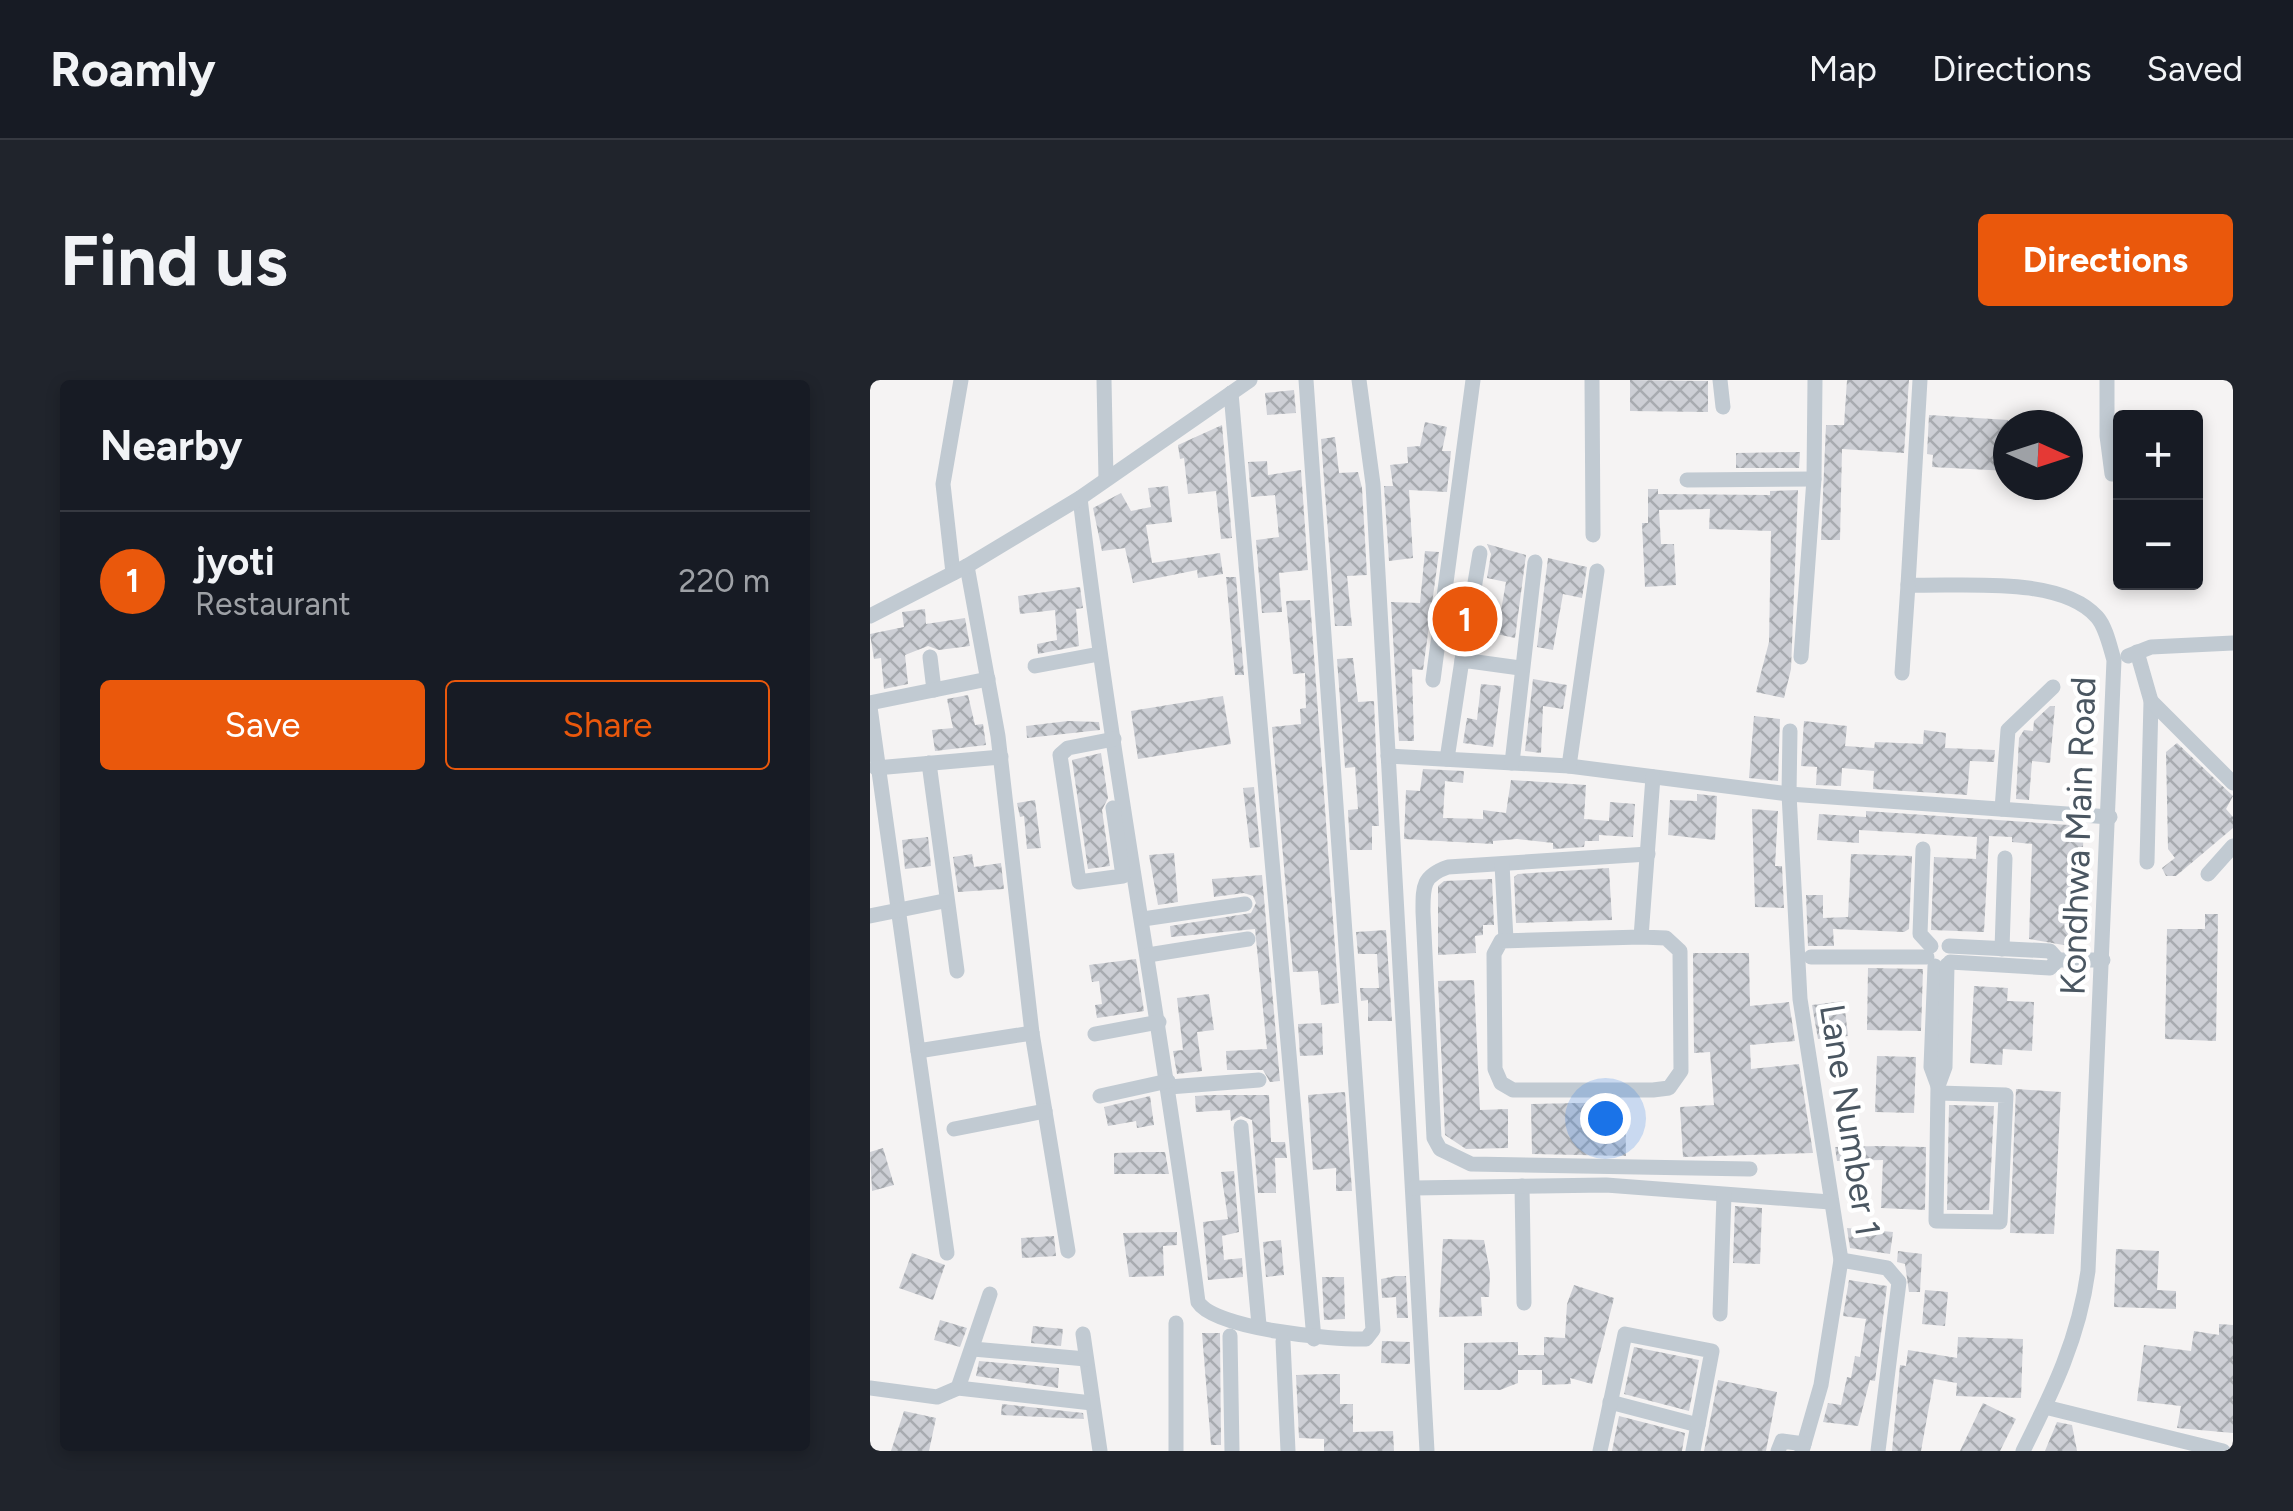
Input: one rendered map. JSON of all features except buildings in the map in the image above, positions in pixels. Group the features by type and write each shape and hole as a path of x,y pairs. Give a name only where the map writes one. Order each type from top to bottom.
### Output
{"street":[{"path":"961,380 943,484 988,678 1001,757 1032,1033 1068,1251"},
{"path":"1104,380 1106,480"},
{"path":"870,616 960,569 1080,498 1250,380"},
{"path":"1080,498 1099,654 1169,1084 1198,1302 1213,1318 1314,1339 1366,1339 1373,1330 1306,380"},
{"path":"1359,380 1372,484 1427,1451"},
{"path":"1433,680 1472,380"},
{"path":"1592,380 1593,535"},
{"path":"1720,380 1723,407"},
{"path":"1801,657 1814,479 1814,380"},
{"path":"1902,673 1920,380"},
{"path":"2108,380 2107,436 2112,474"},
{"path":"1230,393 1314,1339"},
{"path":"1687,480 1814,479"},
{"path":"1447,760 1480,553"},
{"path":"1512,763 1535,562"},
{"path":"1569,766 1597,571"},
{"name":"Kondhwa Main Road","path":"1908,585 2047,590 2074,597 2100,620 2114,660 2088,1272 2077,1332 2023,1451"},
{"path":"2114,660 2151,646 2233,644"},
{"path":"2136,652 2151,701 2147,862"},
{"path":"1034,666 1099,654"},
{"path":"930,657 934,690"},
{"path":"1462,660 1520,668"},
{"path":"948,1253 870,705 988,678"},
{"path":"2002,809 2008,730 2053,687"},
{"path":"2151,701 2233,783"},
{"name":"Lane Number 1","path":"1790,731 1789,794 1800,999 1840,1260 1821,1385 1803,1448"},
{"path":"1113,808 1122,876 1079,882 1060,755 1068,748 1114,739"},
{"path":"1388,756 1569,766 1789,794 2110,816"},
{"path":"876,768 1001,757"},
{"path":"929,763 956,971"},
{"path":"1642,937 1654,777"},
{"path":"2208,874 2233,846"},
{"path":"1923,849 1920,934 1940,957 1938,1067 1936,1221 2000,1222 2006,1095 1938,1089"},
{"path":"1648,854 1448,868 1430,873 1423,883 1434,1138 1440,1149 1471,1164 1750,1169"},
{"path":"2002,948 2005,858"},
{"path":"1502,864 1506,940 1494,954 1496,1069 1501,1083 1513,1090 1670,1088 1681,1071 1680,952 1666,938 1506,940"},
{"path":"870,916 944,901"},
{"path":"1142,918 1245,904"},
{"path":"1148,955 1248,938"},
{"path":"1940,957 2002,948 2050,951 2058,960"},
{"path":"1811,957 1940,957 2050,968 2058,960 2103,960"},
{"path":"1095,1034 1159,1022"},
{"path":"918,1051 1032,1033"},
{"path":"1100,1096 1169,1084 1259,1080"},
{"path":"954,1129 1045,1111"},
{"path":"1241,1128 1259,1325"},
{"path":"1414,1188 1606,1184 1830,1202"},
{"path":"1522,1186 1524,1303"},
{"path":"1720,1314 1724,1195"},
{"path":"1840,1260 1887,1268 1899,1282 1878,1451"},
{"path":"958,1388 990,1294"},
{"path":"1176,1323 1176,1451"},
{"path":"1083,1334 1100,1451"},
{"path":"1600,1451 1625,1334 1712,1351 1692,1451"},
{"path":"1230,1336 1232,1451"},
{"path":"1283,1341 1288,1451"},
{"path":"974,1349 1086,1359"},
{"path":"870,1388 937,1397 958,1388 1092,1403"},
{"path":"1610,1402 1698,1425"},
{"path":"2045,1407 2223,1451"},
{"path":"1778,1451 1782,1441 1803,1448"}],"place":[{"name":"jyoti","path":"1465,619"}]}
